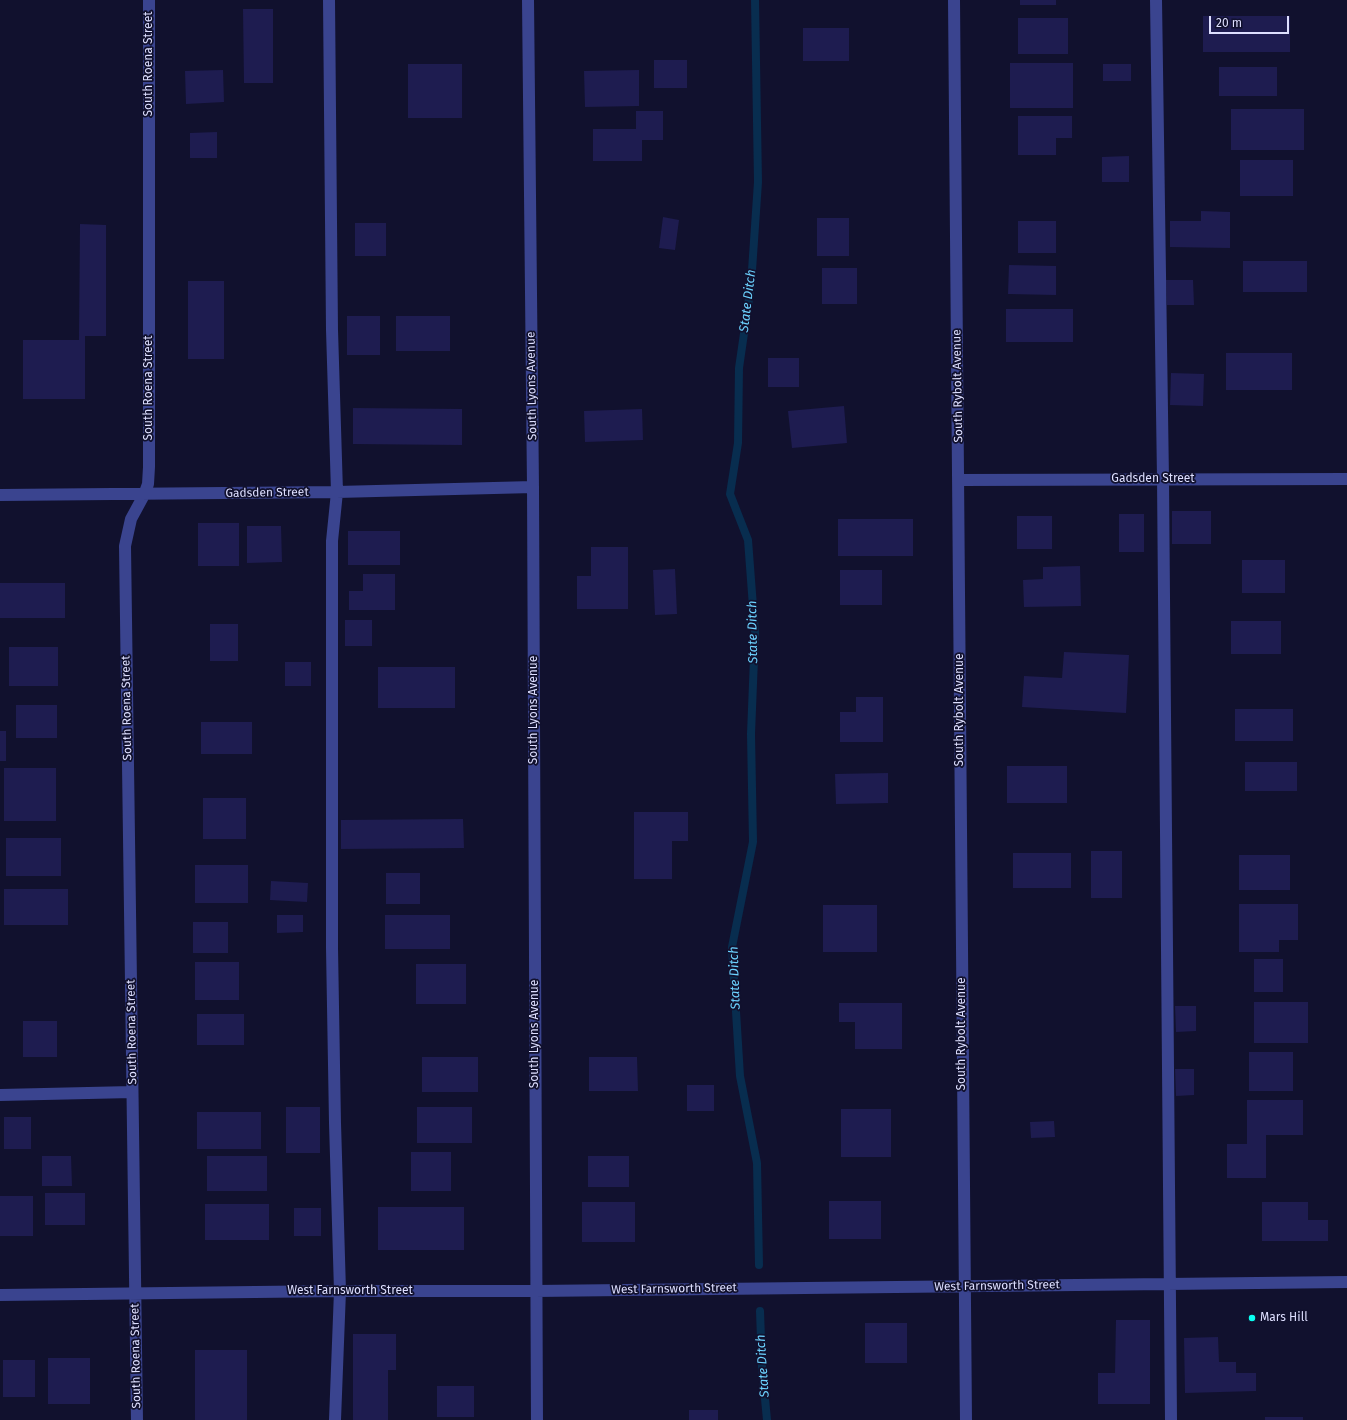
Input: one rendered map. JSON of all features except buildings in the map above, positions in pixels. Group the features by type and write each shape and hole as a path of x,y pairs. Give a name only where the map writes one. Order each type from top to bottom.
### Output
{"street":[{"name":"South Roena Street","path":"137,1420 125,546 131,519 144,495 148,484 149,467 149,0"},
{"path":"329,0 332,330 337,492 332,549 332,948 340,1291 335,1420"},
{"name":"South Lyons Avenue","path":"528,0 533,487 537,1420"},
{"name":"South Rybolt Avenue","path":"954,0 966,1420"},
{"path":"1156,0 1163,479 1171,1420"},
{"name":"Gadsden Street","path":"958,480 1347,479"},
{"name":"Gadsden Street","path":"0,495 144,495 533,487"},
{"path":"0,1095 132,1092"},
{"name":"West Farnsworth Street","path":"0,1294 536,1291 1347,1282"}],"waterway":[{"name":"State Ditch","path":"755,0 758,182 751,285 739,368 738,443 730,494 748,540 755,633 751,734 753,842 732,947 740,1076 757,1163 759,1265"},
{"name":"State Ditch","path":"760,1311 762,1367 767,1420"}],"place":[{"name":"Mars Hill","path":"1252,1318"}]}
